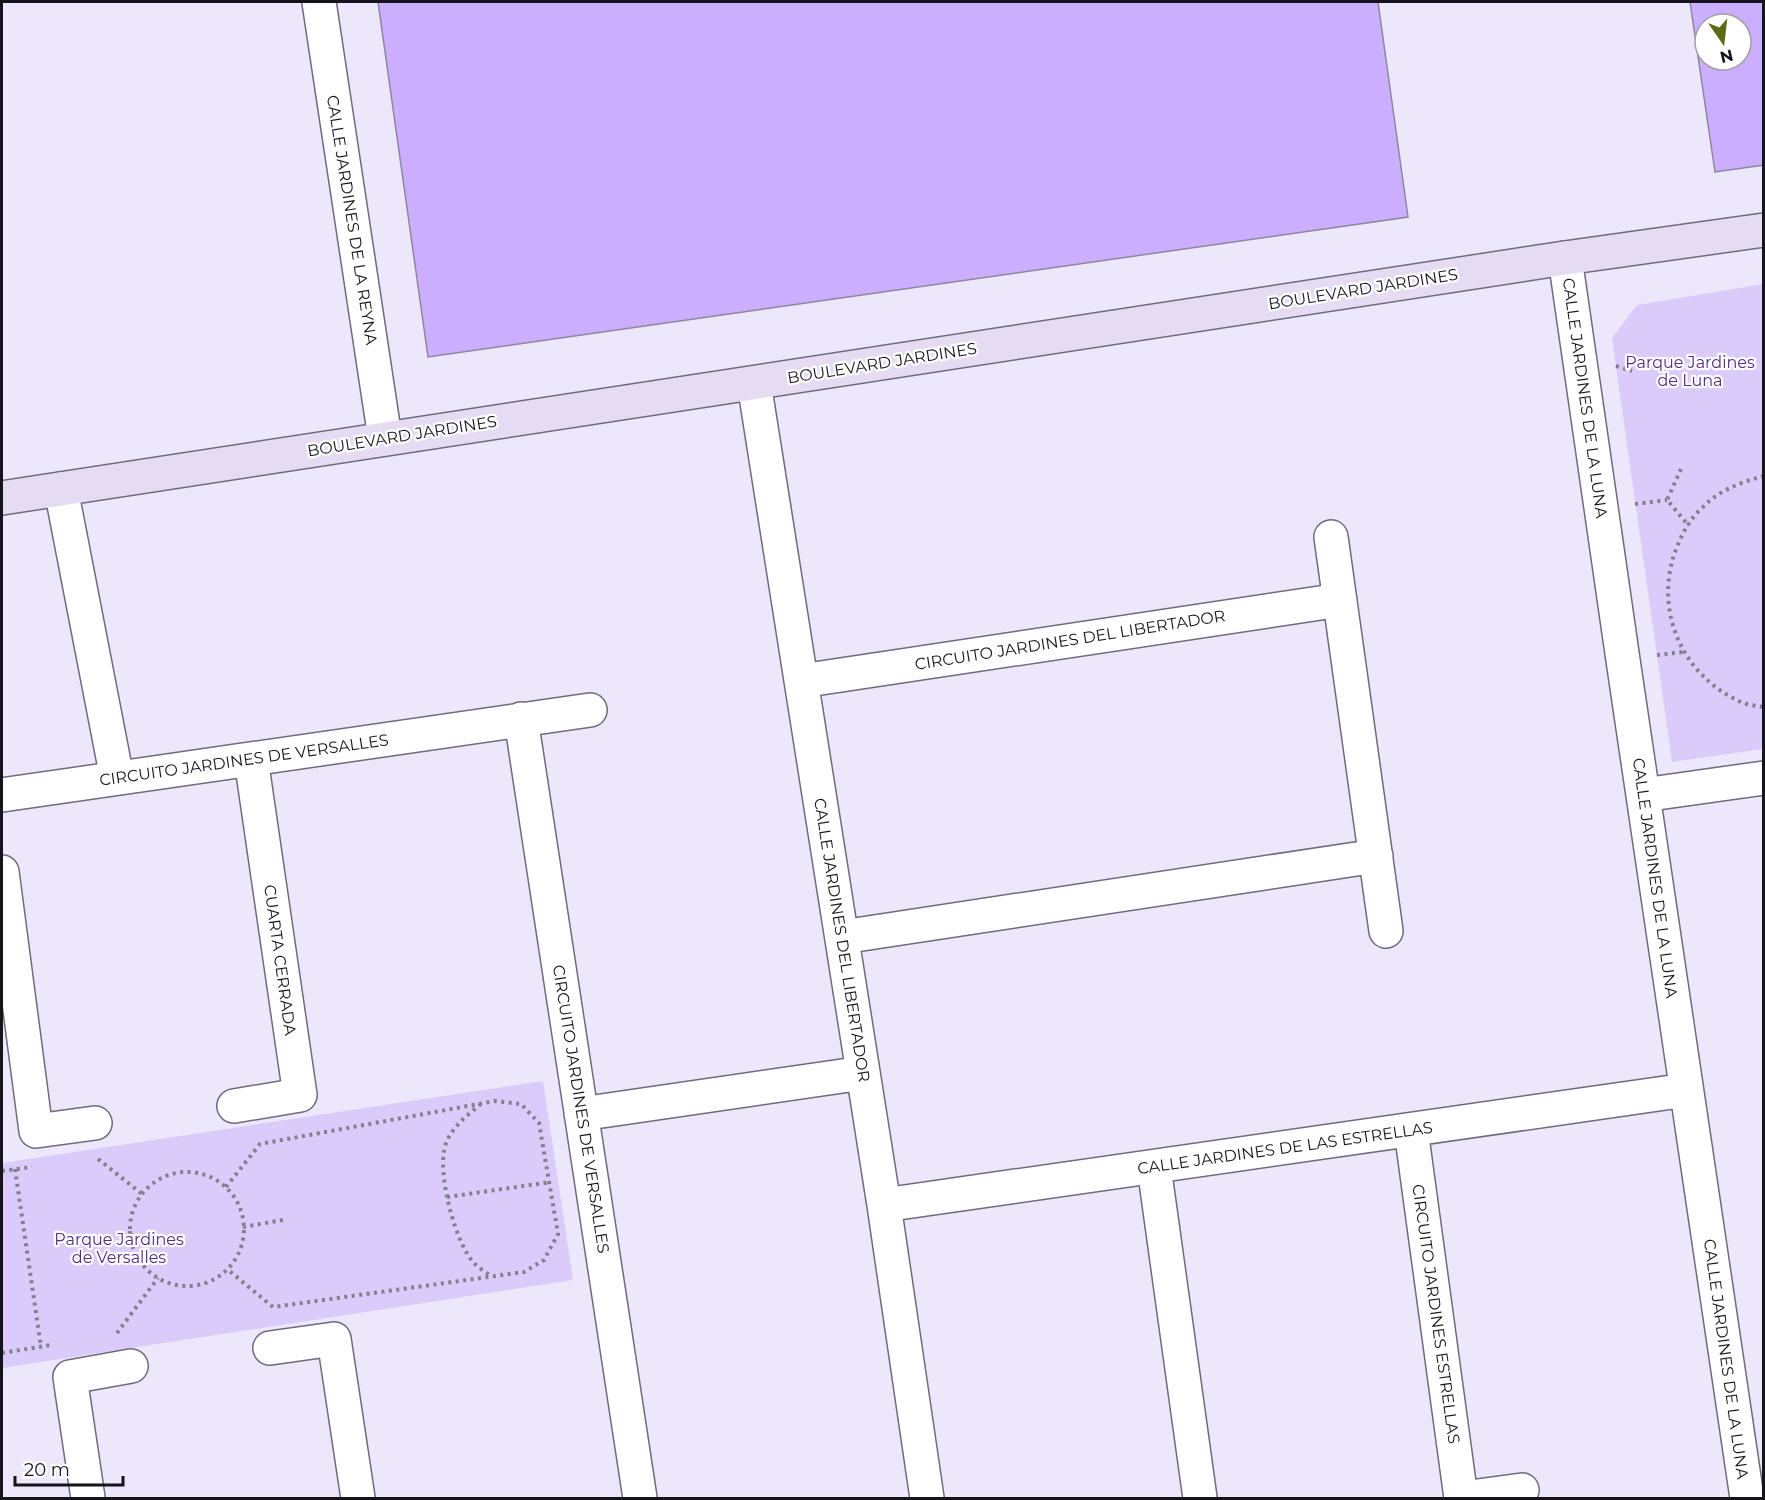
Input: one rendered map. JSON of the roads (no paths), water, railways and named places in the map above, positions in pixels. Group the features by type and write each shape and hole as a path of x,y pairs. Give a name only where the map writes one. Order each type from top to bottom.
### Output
{"street":[{"name":"CALLE JARDINES DE LA REYNA","path":"319,2 385,438"},
{"name":"BOULEVARD JARDINES","path":"2,498 1565,258 1764,230"},
{"name":"CALLE JARDINES DE LA LUNA","path":"1565,258 1747,1498"},
{"name":"CALLE JARDINES DEL LIBERTADOR","path":"754,383 884,1205 927,1498"},
{"path":"61,489 117,778"},
{"path":"1331,537 1386,931"},
{"name":"CIRCUITO JARDINES DEL LIBERTADOR","path":"801,681 1340,600"},
{"name":"CIRCUITO JARDINES DE VERSALLES","path":"2,795 590,710"},
{"name":"CIRCUITO JARDINES DE VERSALLES","path":"521,719 640,1498"},
{"name":"CUARTA CERRADA","path":"234,1106 300,1095 251,759"},
{"path":"1643,795 1764,778"},
{"path":"842,937 1376,856"},
{"path":"2,872 36,1131 95,1123"},
{"path":"581,1114 863,1073"},
{"name":"CALLE JARDINES DE LAS ESTRELLAS","path":"884,1205 1686,1090"},
{"name":"CIRCUITO JARDINES ESTRELLAS","path":"1411,1130 1462,1498 1522,1490"},
{"path":"1154,1167 1200,1498"},
{"path":"270,1348 334,1339 358,1498"},
{"path":"88,1498 70,1377 131,1366"}],"park label":[{"name":"Parque Jardines de Luna","path":"1690,371"},
{"name":"Parque Jardines de Versalles","path":"119,1248"}]}
